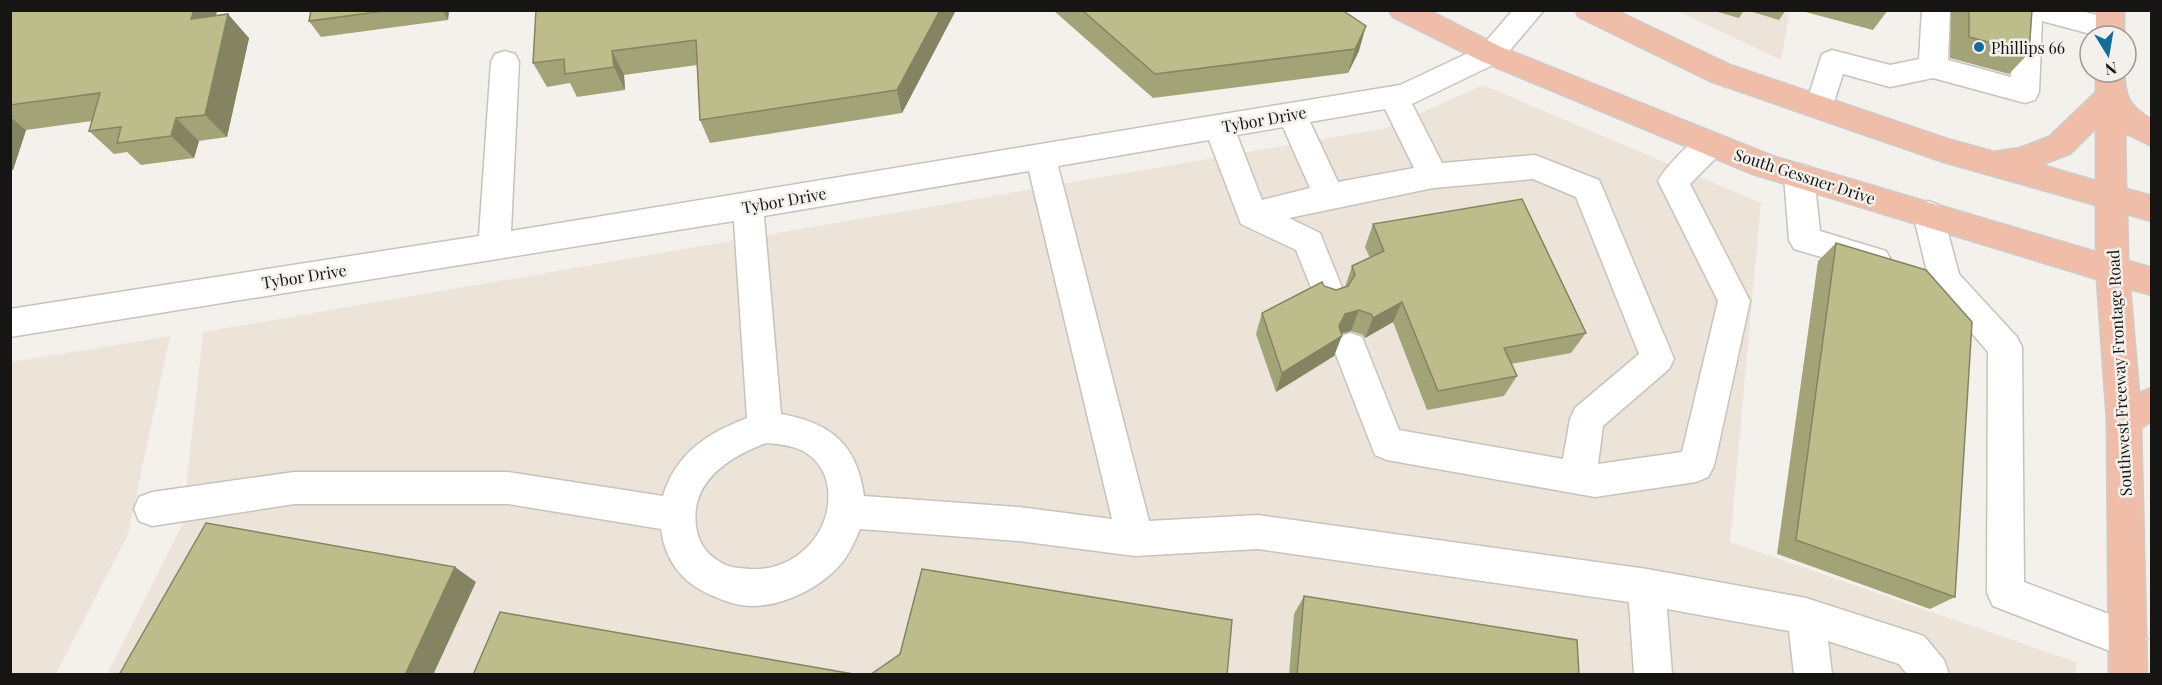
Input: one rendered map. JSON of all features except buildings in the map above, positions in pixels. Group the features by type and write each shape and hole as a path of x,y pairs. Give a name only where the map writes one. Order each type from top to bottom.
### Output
{"main road":[{"name":"South Gessner Drive","path":"1403,10 1491,54 1764,166 2151,282"},
{"path":"1589,10 1720,73 1944,150 2151,209"},
{"path":"1994,164 2023,160 2060,146 2110,84 2127,119 2151,135"},
{"name":"Southwest Freeway Frontage Road","path":"2110,84 2112,270 2138,411 2128,675"}],"street":[{"name":"Tybor Drive","path":"10,323 748,206 1405,95 1491,54 1530,10"},
{"path":"1820,107 1832,61 1890,76 1933,67 2025,92 2019,58 2027,19 2096,24"},
{"path":"1933,67 1939,28"},
{"path":"494,247 505,62"},
{"path":"1394,97 1433,176"},
{"path":"1292,114 1329,196"},
{"path":"1219,127 1252,215 1309,242 1329,295"},
{"path":"1350,347 1387,444 1595,481 1696,466 1734,301 1673,181 1711,144"},
{"path":"1041,157 1135,539"},
{"path":"1252,215 1329,196 1433,176 1535,167 1588,189 1657,359 1587,419 1578,478"},
{"path":"1799,176 1805,240 1946,280"},
{"path":"748,206 765,427"},
{"path":"1928,214 1946,280 2005,347 2006,593 2128,639"},
{"path":"765,427 787,430 818,442 840,464 849,494 847,511 844,528 824,558 793,580 756,590 723,585 697,569 681,545 676,515 684,488 700,462 724,444 765,427"},
{"path":"152,509 294,488 508,488 676,515"},
{"path":"847,511 1019,524 1135,539 1258,532 1647,587 1806,616 1911,649 1930,675"},
{"path":"1647,587 1653,675"},
{"path":"1806,616 1813,675"}],"shaded area":[{"path":"1678,11 1790,11 1781,60"},
{"path":"1483,85 1761,203 1730,542 2076,662 2076,674 107,674 182,526 203,332 1387,128"},
{"path":"170,336 128,534 56,674 11,674 11,362"}],"place":[{"name":"Phillips 66","path":"1979,47"}]}
